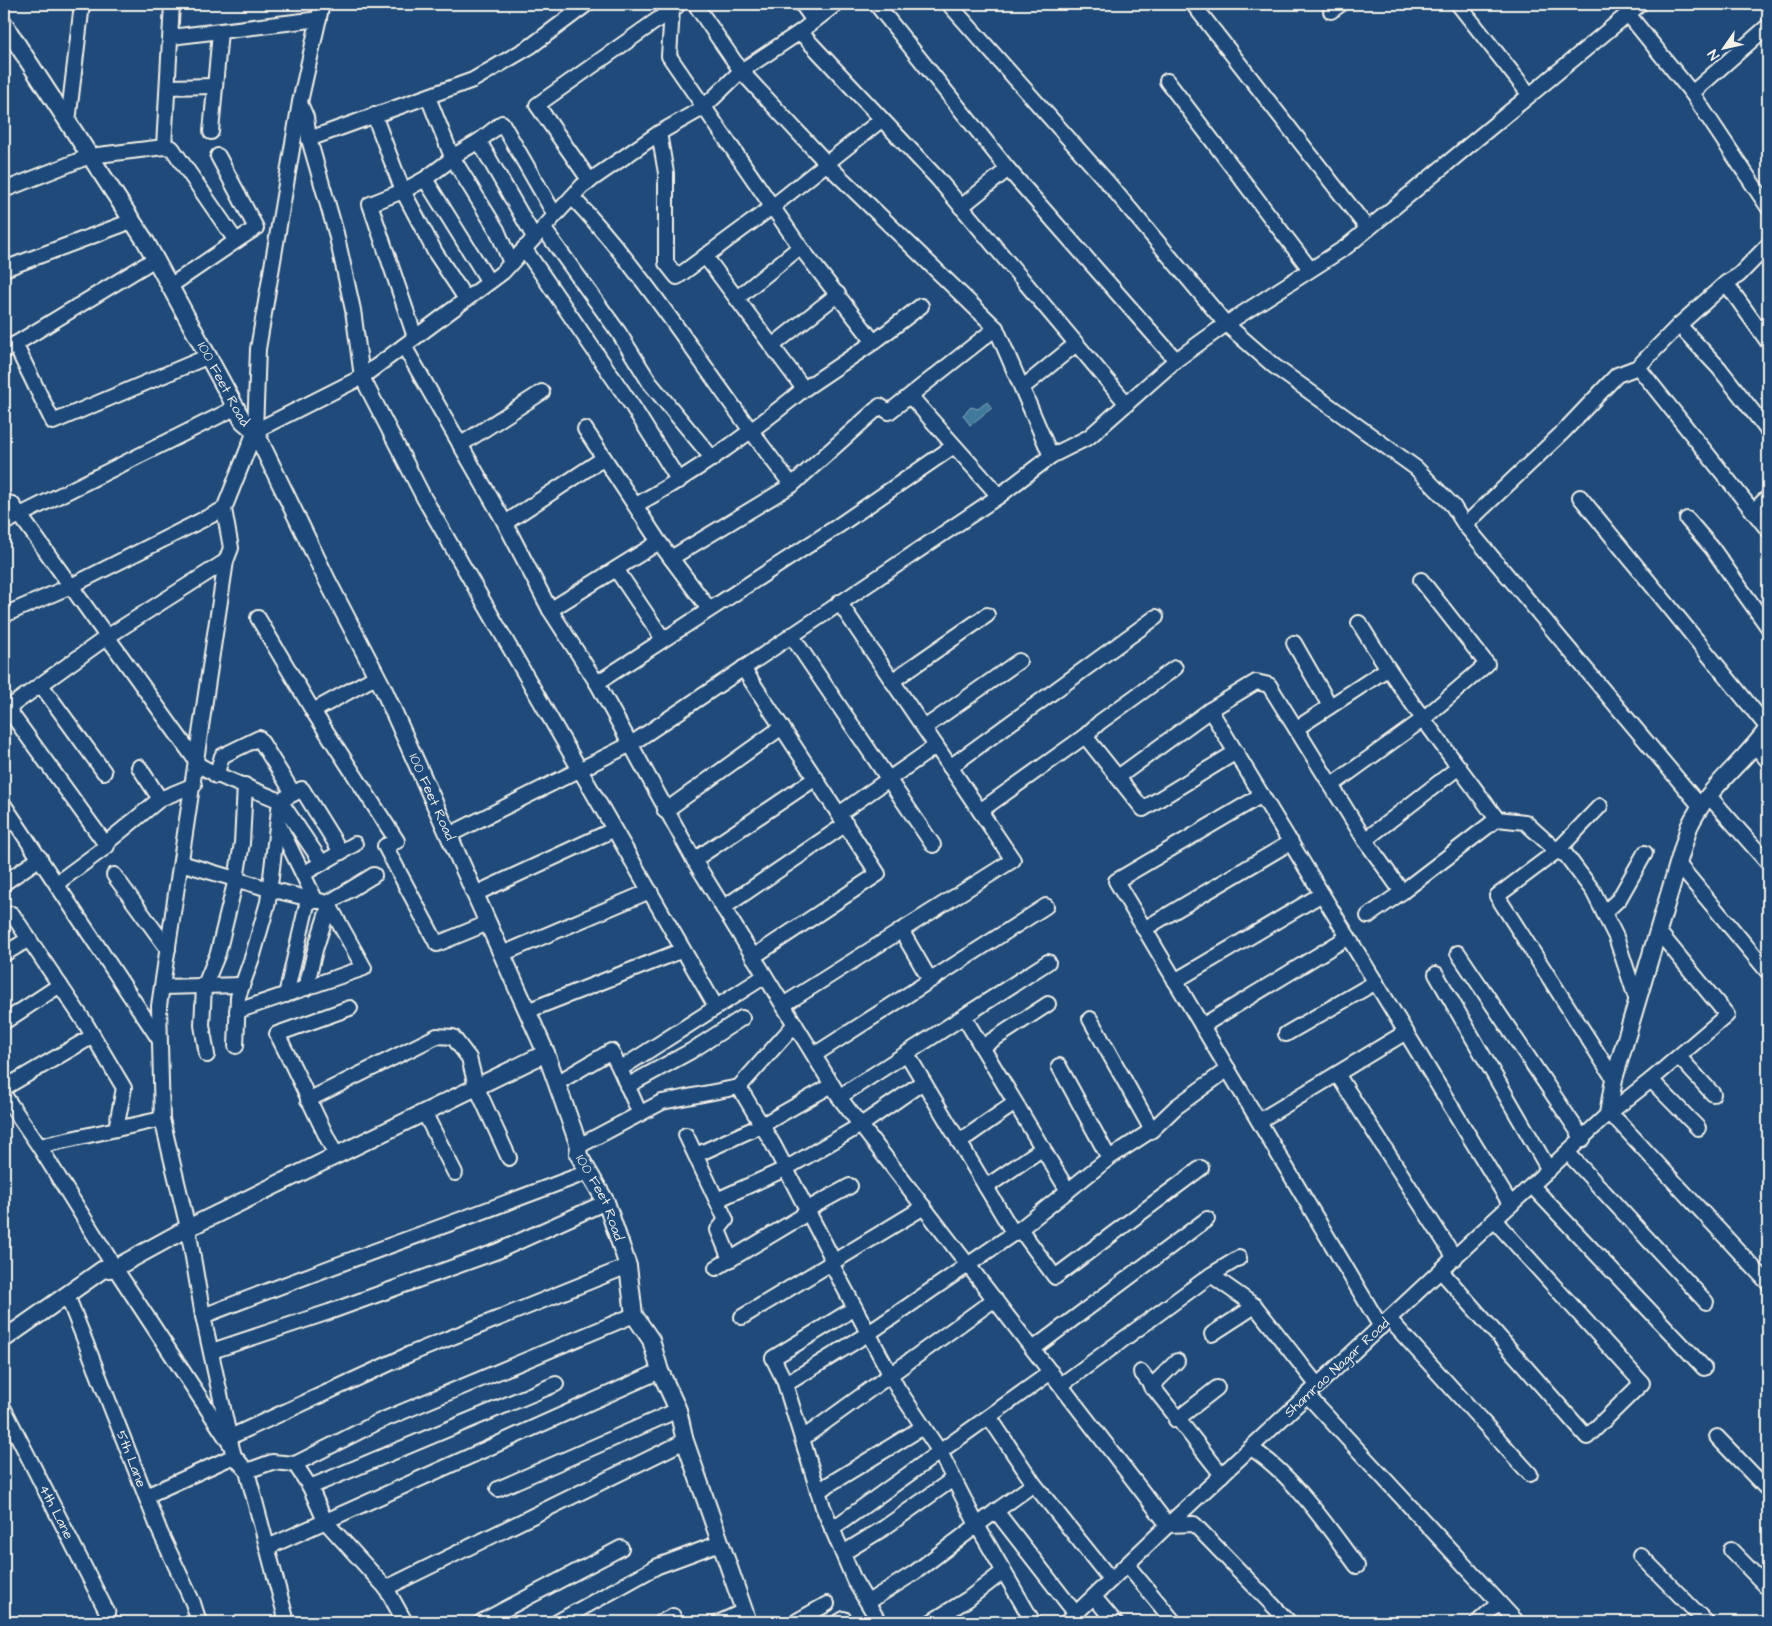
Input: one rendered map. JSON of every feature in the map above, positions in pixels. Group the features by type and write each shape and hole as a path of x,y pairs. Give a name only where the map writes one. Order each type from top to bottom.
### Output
{"main road":[{"name":"100 Feet Road","path":"4,26 132,221 209,356 243,421 255,431 328,582 377,676 546,1053 579,1146 578,1154 606,1202 628,1266 634,1315 651,1340 660,1371 678,1410 685,1441 746,1617"},
{"path":"1608,1114 1614,1079 1689,827 1704,801 1756,747 1768,728"},
{"path":"4,1338 102,1270 115,1268 188,1228 546,1053"}],"street":[{"path":"68,122 82,4"},
{"path":"164,147 172,4"},
{"path":"231,1446 203,1316 188,1228 162,1119 159,1006 194,785 226,561 231,548 224,509 255,431 258,349 300,102 322,4"},
{"path":"309,139 474,80 531,46 587,4"},
{"path":"695,4 741,71 826,163 996,328 1051,456"},
{"path":"802,4 814,21"},
{"path":"255,431 362,377 489,282 511,263 572,197 590,181 659,133 703,108 741,71 800,32 836,4"},
{"path":"876,4 1008,169 1176,360"},
{"path":"949,4 1109,184 1226,324 1274,366 1416,468 1453,506 1465,525 1704,801 1768,864"},
{"path":"1193,4 1368,229"},
{"path":"1458,4 1528,94"},
{"path":"449,836 631,744 839,602 999,496 1051,456 1089,438 1176,360 1226,324 1346,247 1528,94 1640,4"},
{"path":"676,6 669,56 800,247 874,342"},
{"path":"590,181 537,105 676,6"},
{"path":"1628,14 1692,93 1768,207"},
{"path":"171,38 319,19"},
{"path":"1692,93 1768,26"},
{"path":"210,132 220,31"},
{"path":"800,32 961,207 1127,404"},
{"path":"1167,81 1310,269"},
{"path":"168,87 214,86"},
{"path":"428,97 453,157 497,230 511,263"},
{"path":"300,102 306,117 309,139 336,233 353,310 362,377 424,498 716,1007"},
{"path":"374,115 403,191 435,252 466,299"},
{"path":"659,133 666,173 666,263 677,277 772,206 881,120"},
{"path":"555,215 502,123 425,179 403,191 370,204 409,342 460,444 550,610 597,683 694,860 836,1091 860,1125 1168,1525 1194,1524 1289,1622"},
{"path":"479,141 539,233 619,334 650,383 713,459"},
{"path":"4,190 90,156 164,147 172,148 236,241"},
{"path":"170,286 256,228 218,156"},
{"path":"961,207 1008,169"},
{"path":"425,179 489,282"},
{"path":"572,197 604,230 750,433 792,485"},
{"path":"4,269 132,221"},
{"path":"1465,525 1563,432 1617,374 1638,368 1679,325 1726,283 1739,275 1768,245"},
{"path":"737,298 800,247"},
{"path":"524,248 633,407 679,481"},
{"path":"705,256 804,389"},
{"path":"155,259 9,347 53,422 209,356"},
{"path":"1726,283 1768,342"},
{"path":"772,346 838,294"},
{"path":"636,505 713,459 750,433 804,389 874,342 921,306"},
{"path":"1679,325 1719,368 1768,431"},
{"path":"671,558 792,485 880,406 889,412 911,397 996,328"},
{"path":"1022,388 1076,344"},
{"path":"1638,368 1768,530"},
{"path":"460,444 542,392"},
{"path":"911,397 999,496"},
{"path":"4,522 20,516 237,407"},
{"path":"585,428 659,542 709,609"},
{"path":"597,683 838,526 954,446"},
{"path":"505,524 604,458"},
{"path":"1580,497 1768,728"},
{"path":"1754,511 1768,497"},
{"path":"4,502 12,504 197,763 216,776 246,785 280,801 322,863"},
{"path":"4,615 71,586 224,509"},
{"path":"1687,519 1712,548 1768,627"},
{"path":"550,610 659,542"},
{"path":"105,844 5,710 107,637 226,561"},
{"path":"616,569 663,639"},
{"path":"1332,784 1422,720 1487,664 1420,580"},
{"path":"783,1005 1013,860 839,602"},
{"path":"892,681 987,615"},
{"path":"950,767 1156,617"},
{"path":"258,618 313,711 396,840 385,846 437,944 488,923"},
{"path":"1359,623 1386,669 1422,720 1498,819"},
{"path":"791,635 933,845"},
{"path":"1294,643 1330,706"},
{"path":"924,728 1020,662"},
{"path":"743,668 878,874 753,957"},
{"path":"980,811 1085,736 1100,722 1175,668"},
{"path":"1297,728 1386,669"},
{"path":"313,711 377,676"},
{"path":"1118,777 1210,710 1256,682 1269,685 1365,840 1402,892"},
{"path":"42,685 104,772"},
{"path":"1210,710 1511,1206"},
{"path":"665,810 782,727"},
{"path":"1085,736 1143,809 1236,752"},
{"path":"197,763 222,756 259,738 293,793"},
{"path":"723,908 843,819 889,780 936,746"},
{"path":"1756,747 1768,761"},
{"path":"216,776 222,756"},
{"path":"139,767 160,799"},
{"path":"1365,840 1459,767"},
{"path":"694,860 816,778"},
{"path":"57,883 106,846 105,844 160,799 194,785"},
{"path":"207,1055 202,1025 204,987 218,953 236,880 242,843 246,785"},
{"path":"280,801 302,789 341,852"},
{"path":"1262,795 1116,881 1259,1121 1385,1323 1530,1474"},
{"path":"236,1046 238,997 268,902 279,824 280,801"},
{"path":"4,805 159,1039"},
{"path":"1600,806 1557,851 1497,896 1614,1079"},
{"path":"1368,916 1498,819 1525,822 1557,851 1566,855 1593,891 1616,937 1637,1002"},
{"path":"237,1011 364,968 302,874 279,824"},
{"path":"475,894 613,830"},
{"path":"1144,929 1290,842"},
{"path":"302,874 355,844"},
{"path":"1604,913 1619,899 1645,854"},
{"path":"4,883 40,858"},
{"path":"181,863 236,880 321,902 374,875"},
{"path":"1678,864 1768,972"},
{"path":"114,875 168,949"},
{"path":"502,954 650,891"},
{"path":"1175,981 1322,894"},
{"path":"306,988 315,950 321,902"},
{"path":"286,995 321,902"},
{"path":"814,1055 1046,906"},
{"path":"12,914 93,1036 124,1088 116,1130"},
{"path":"901,930 930,980"},
{"name":"Shamrao Nagar Road","path":"1072,1618 1168,1525 1608,1114 1652,1080 1727,1015 1658,931"},
{"path":"1202,1026 1348,937"},
{"path":"4,954 29,939"},
{"path":"527,1011 683,950"},
{"path":"1458,953 1583,1139"},
{"path":"696,1155 836,1091 906,1054 1048,962"},
{"path":"1436,974 1549,1170"},
{"path":"620,1069 765,976"},
{"path":"1286,1034 1376,982"},
{"path":"4,1022 60,985"},
{"path":"162,987 242,985"},
{"path":"982,1047 1048,1004"},
{"path":"336,1155 277,1034 350,1008"},
{"path":"964,1017 1068,1191"},
{"path":"628,1086 691,1051 742,1018"},
{"path":"1090,1020 1152,1130"},
{"path":"579,1146 662,1102 739,1087 795,1024"},
{"path":"1259,1121 1406,1032"},
{"path":"4,1088 93,1036"},
{"path":"308,1100 437,1036 453,1037 469,1058 476,1086 509,1158"},
{"path":"557,1083 611,1051 640,1114"},
{"path":"906,1054 986,1188 1017,1231 1055,1277 1201,1168"},
{"path":"1679,1057 1713,1094"},
{"path":"1059,1066 1109,1158"},
{"path":"784,1380 791,1381 869,1333 1017,1231 1109,1158 1152,1130 1176,1107 1228,1070"},
{"path":"1337,1074 1455,1258"},
{"path":"1652,1080 1698,1128"},
{"path":"717,1200 785,1168 860,1125 923,1082"},
{"path":"739,1087 785,1168 830,1254 831,1263 891,1375 940,1452 978,1527 1033,1622"},
{"path":"4,1095 39,1146 115,1268 247,1471 288,1622"},
{"path":"959,1142 1015,1102"},
{"path":"424,1112 455,1173"},
{"path":"1608,1114 1618,1121 1768,1283"},
{"path":"39,1146 162,1119"},
{"path":"686,1134 726,1220 718,1230 730,1259"},
{"path":"986,1188 1043,1148"},
{"path":"1568,1153 1706,1302"},
{"path":"203,1316 308,1275 400,1244 588,1172"},
{"path":"716,1268 801,1217 806,1210 850,1186"},
{"path":"1532,1186 1704,1368"},
{"path":"212,1351 329,1312 498,1250 606,1202"},
{"path":"742,1317 924,1207"},
{"path":"1033,1349 1207,1219"},
{"path":"1440,1271 1587,1437 1642,1383 1495,1221"},
{"path":"1061,1386 1211,1275 1239,1258"},
{"path":"146,1496 231,1446 410,1354 628,1266"},
{"path":"1211,1275 1255,1306 1313,1391 1517,1622"},
{"name":"5th Lane","path":"67,1295 146,1496 193,1603 199,1622"},
{"path":"803,1438 995,1299"},
{"path":"1212,1334 1255,1306"},
{"path":"855,1308 773,1358 784,1380 818,1491 832,1529 854,1580 879,1622"},
{"path":"247,1471 272,1462 295,1464 378,1422 634,1315"},
{"path":"1151,1387 1177,1361"},
{"path":"268,1547 660,1371"},
{"path":"832,1529 990,1418 1051,1372"},
{"path":"1141,1372 1176,1420 1222,1475"},
{"path":"310,1487 556,1384"},
{"path":"1176,1420 1217,1388"},
{"name":"4th Lane","path":"4,1409 108,1618"},
{"path":"498,1489 678,1410"},
{"path":"990,1418 1034,1484 1112,1580"},
{"path":"818,1491 923,1427"},
{"path":"1717,1437 1768,1490"},
{"path":"386,1588 685,1441"},
{"path":"1251,1448 1263,1455 1313,1507 1357,1566"},
{"path":"295,1464 310,1487 326,1521 386,1588 405,1622"},
{"path":"843,1553 884,1528 953,1479"},
{"path":"868,1602 914,1573 1034,1484"},
{"path":"996,1511 1072,1618"},
{"path":"557,1622 658,1566 720,1543"},
{"path":"481,1622 622,1548"},
{"path":"1731,1550 1768,1588"},
{"path":"1640,1555 1706,1622"},
{"path":"1127,1565 1174,1622"},
{"path":"932,1622 968,1599 1004,1571"},
{"path":"1094,1596 1115,1622"},
{"path":"1478,1622 1499,1603"},
{"path":"795,1622 827,1604"},
{"path":"720,1622 746,1617"}],"water":[{"path":"987,402 992,408 970,425 963,415 971,407 978,409"}]}
